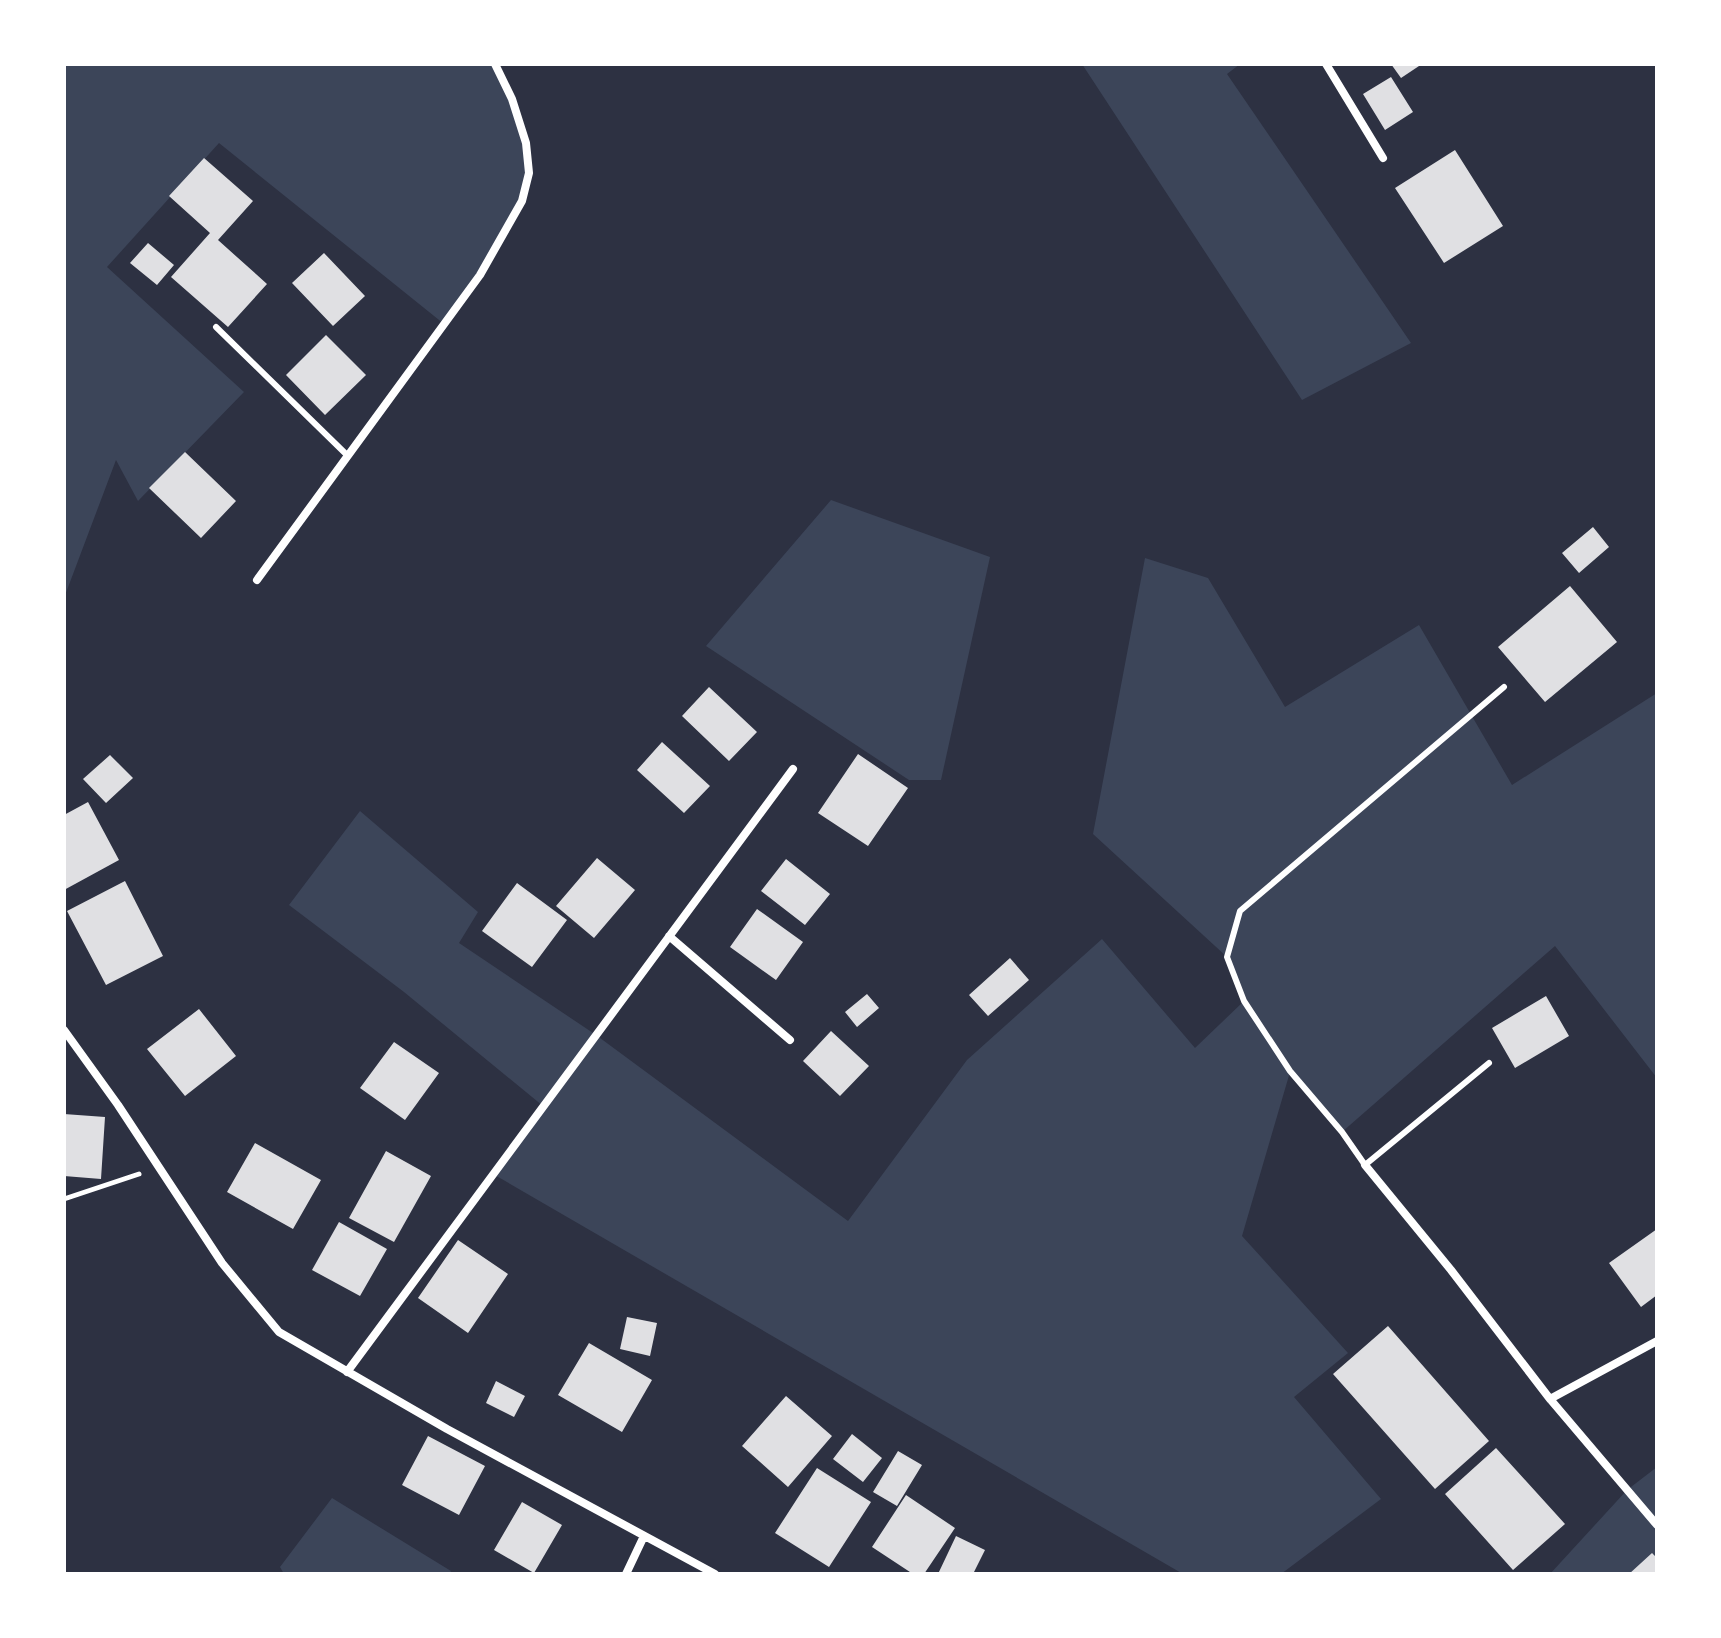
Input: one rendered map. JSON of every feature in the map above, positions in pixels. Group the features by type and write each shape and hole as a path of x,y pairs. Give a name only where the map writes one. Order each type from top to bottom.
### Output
{"street":[{"path":"257,580 480,275 522,201 529,173 526,143 512,99 495,64"},
{"path":"1326,64 1383,158"},
{"path":"347,1372 793,769"},
{"path":"669,936 790,1040"},
{"path":"64,1030 222,1263 279,1332 715,1574"},
{"path":"1365,1165 1550,1399 1657,1525"},
{"path":"1550,1399 1657,1341"},
{"path":"626,1574 644,1536"}],"lane":[{"path":"216,327 348,456"},
{"path":"1489,1063 1365,1165 1342,1132 1290,1071 1244,1001 1227,957 1240,911 1504,687"}],"path":[{"path":"64,1199 159,1167"}],"shaded area":[{"path":"64,64 495,64 512,99 529,173 522,201 480,275 444,324 219,143 107,267 244,392 138,501 116,460 64,598"},
{"path":"1082,64 1240,64 1227,74 1411,343 1302,400"},
{"path":"831,500 990,557 941,780 909,780 706,646"},
{"path":"1145,558 1208,578 1285,707 1419,625 1512,785 1657,693 1657,1078 1555,946 1342,1132 1290,1072 1242,1236 1348,1353 1294,1397 1381,1499 1281,1574 1183,1574 493,1174 543,1106 404,992 289,905 360,811 478,912 459,943 596,1035 848,1221 967,1060 1102,939 1195,1048 1244,1001 1227,957 1093,834"},
{"path":"1657,1467 1657,1574 1550,1574 1627,1490"},
{"path":"332,1498 451,1571 449,1574 284,1574 280,1567"}],"building":[{"path":"1391,64 1422,64 1401,78"},
{"path":"1391,77 1413,112 1385,130 1363,94"},
{"path":"1455,150 1503,226 1444,263 1395,188"},
{"path":"204,158 253,201 218,240 267,284 228,327 171,277 210,233 169,196"},
{"path":"148,243 174,265 157,285 130,263"},
{"path":"324,253 365,296 333,326 292,283"},
{"path":"326,335 366,375 325,415 286,375"},
{"path":"185,452 236,501 201,538 149,488"},
{"path":"1593,527 1609,547 1579,573 1562,553"},
{"path":"1570,586 1617,642 1545,702 1498,647"},
{"path":"709,687 757,732 729,761 682,716"},
{"path":"662,742 710,786 684,813 637,770"},
{"path":"858,754 908,788 868,846 818,813"},
{"path":"110,755 133,778 106,803 83,779"},
{"path":"88,802 119,860 64,890 64,815"},
{"path":"597,858 635,890 594,938 556,906"},
{"path":"786,859 830,894 805,925 761,891"},
{"path":"125,881 163,956 106,985 67,911"},
{"path":"517,883 567,920 532,967 482,931"},
{"path":"757,909 803,942 776,980 730,947"},
{"path":"1010,958 1029,980 988,1016 969,995"},
{"path":"867,994 879,1008 857,1027 845,1012"},
{"path":"1546,996 1569,1036 1515,1068 1492,1028"},
{"path":"199,1009 236,1056 185,1096 147,1049"},
{"path":"831,1031 869,1066 840,1096 803,1061"},
{"path":"394,1042 439,1073 405,1120 360,1088"},
{"path":"64,1114 105,1117 101,1179 64,1176"},
{"path":"255,1143 321,1180 293,1229 227,1192"},
{"path":"386,1151 431,1176 394,1242 349,1218"},
{"path":"339,1222 387,1249 360,1296 312,1270"},
{"path":"1657,1229 1657,1295 1641,1307 1609,1263"},
{"path":"458,1240 508,1274 468,1333 418,1298"},
{"path":"627,1317 657,1323 650,1356 620,1349"},
{"path":"1388,1326 1489,1441 1435,1489 1333,1374"},
{"path":"589,1343 652,1380 622,1432 558,1395"},
{"path":"496,1381 525,1396 514,1417 486,1403"},
{"path":"786,1396 832,1436 788,1487 742,1446"},
{"path":"852,1434 882,1458 863,1482 833,1459"},
{"path":"428,1436 485,1466 459,1515 402,1485"},
{"path":"1496,1448 1565,1524 1513,1570 1445,1494"},
{"path":"898,1451 922,1465 897,1506 873,1492"},
{"path":"817,1468 871,1502 829,1567 775,1533"},
{"path":"906,1495 955,1528 924,1574 913,1574 872,1547"},
{"path":"522,1502 562,1525 534,1573 494,1550"},
{"path":"956,1536 985,1550 973,1574 938,1574"},
{"path":"1652,1553 1657,1558 1657,1574 1629,1574"}]}
